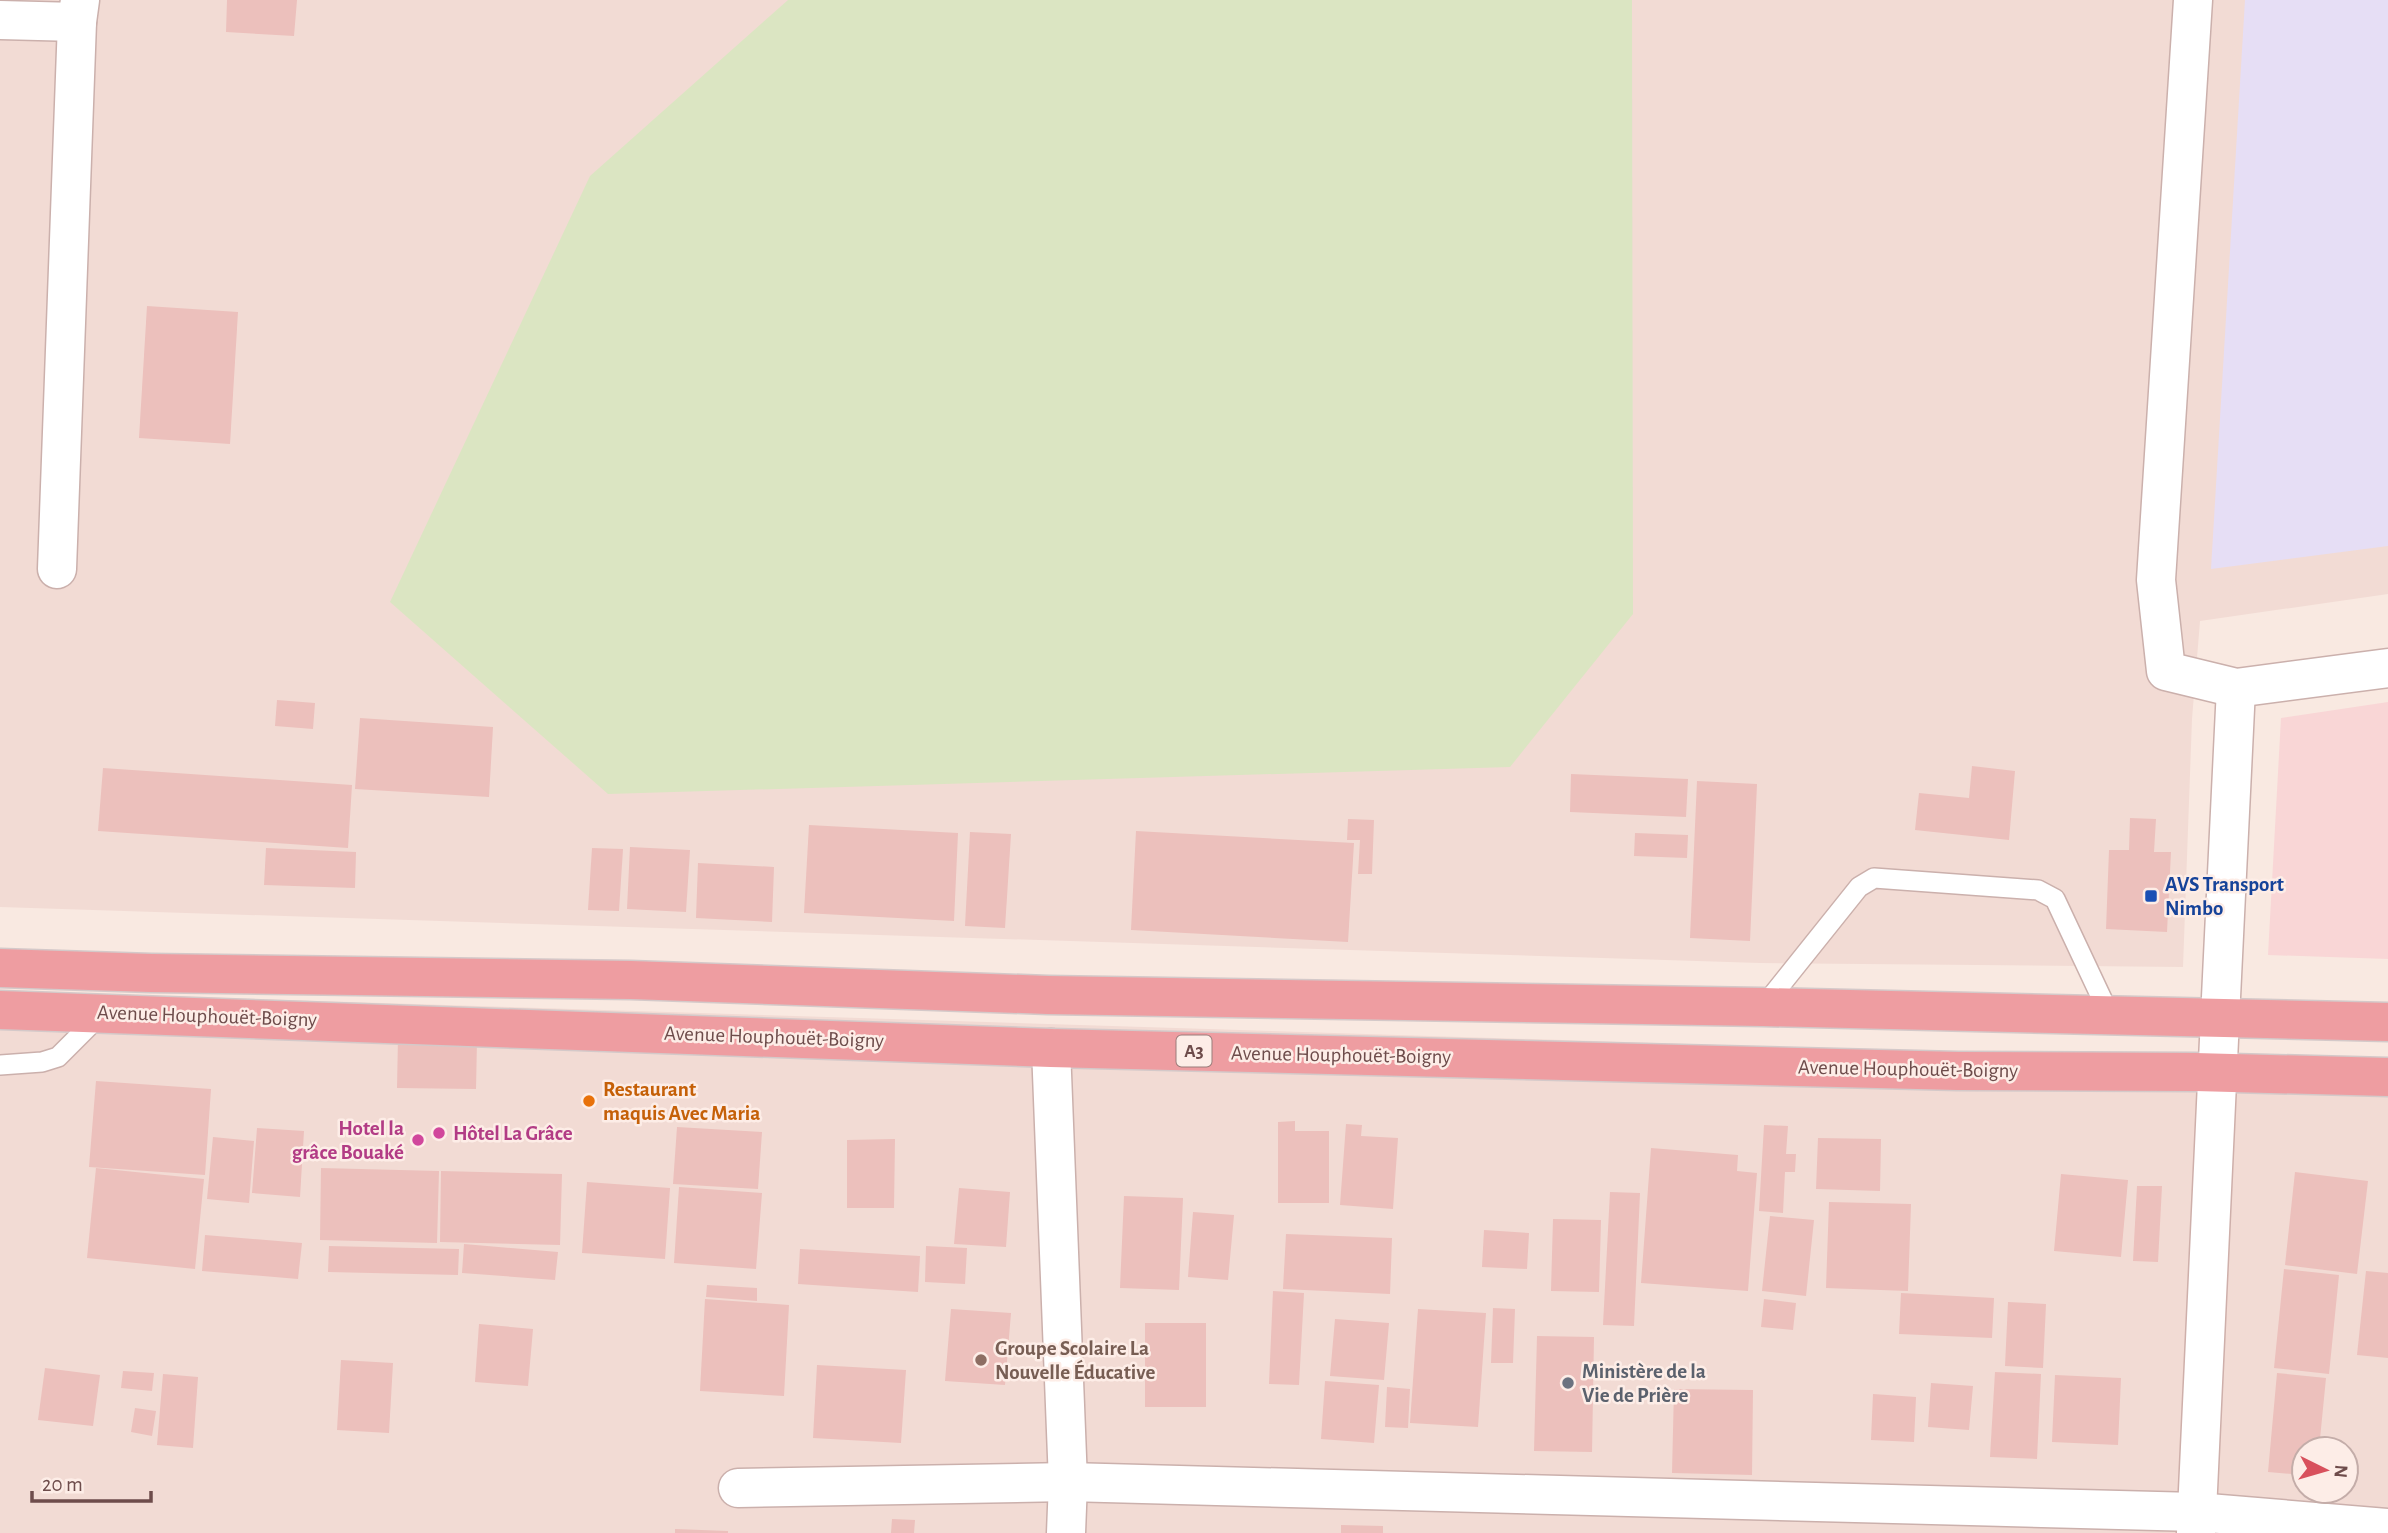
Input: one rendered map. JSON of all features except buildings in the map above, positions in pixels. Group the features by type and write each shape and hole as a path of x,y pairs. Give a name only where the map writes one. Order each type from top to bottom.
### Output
{"highway":[{"name":"Avenue Houphouët-Boigny","path":"0,968 151,973 645,980 1048,995 1763,1007 2388,1022"},
{"name":"Avenue Houphouët-Boigny","path":"0,1010 1051,1048 1958,1071 2388,1077"}],"street":[{"path":"2193,0 2156,580 2166,671 2236,688 2388,668"},
{"path":"0,20 78,11 57,569"},
{"path":"2196,1522 2236,688"},
{"path":"1051,1048 1068,1482 1066,1533"},
{"path":"738,1488 1068,1482 2388,1528"}],"lane":[{"path":"1763,1007 1859,887 1874,878 2038,890 2055,899 2110,1016"},
{"path":"0,1065 42,1062 58,1057 104,1012"}],"shaded area":[{"path":"0,0 2388,0 2388,594 2200,621 2192,719 2183,967 1760,963 0,907"},
{"path":"2245,0 2388,0 2388,546 2211,569"},
{"path":"2388,702 2388,959 2268,955 2281,718"},
{"path":"0,991 2388,1066 2388,1533 0,1533"}],"green space":[{"path":"788,0 1632,0 1633,614 1510,767 608,794 390,602 590,176"}],"place":[{"name":"AVS Transport Nimbo","path":"2151,896"},
{"name":"Restaurant maquis Avec Maria","path":"589,1101"},
{"name":"Hôtel La Grâce","path":"439,1133"},
{"name":"Hotel la grâce Bouaké","path":"418,1140"},
{"name":"Groupe Scolaire La Nouvelle Éducative","path":"981,1360"},
{"name":"Ministère de la Vie de Prière","path":"1568,1383"}]}
